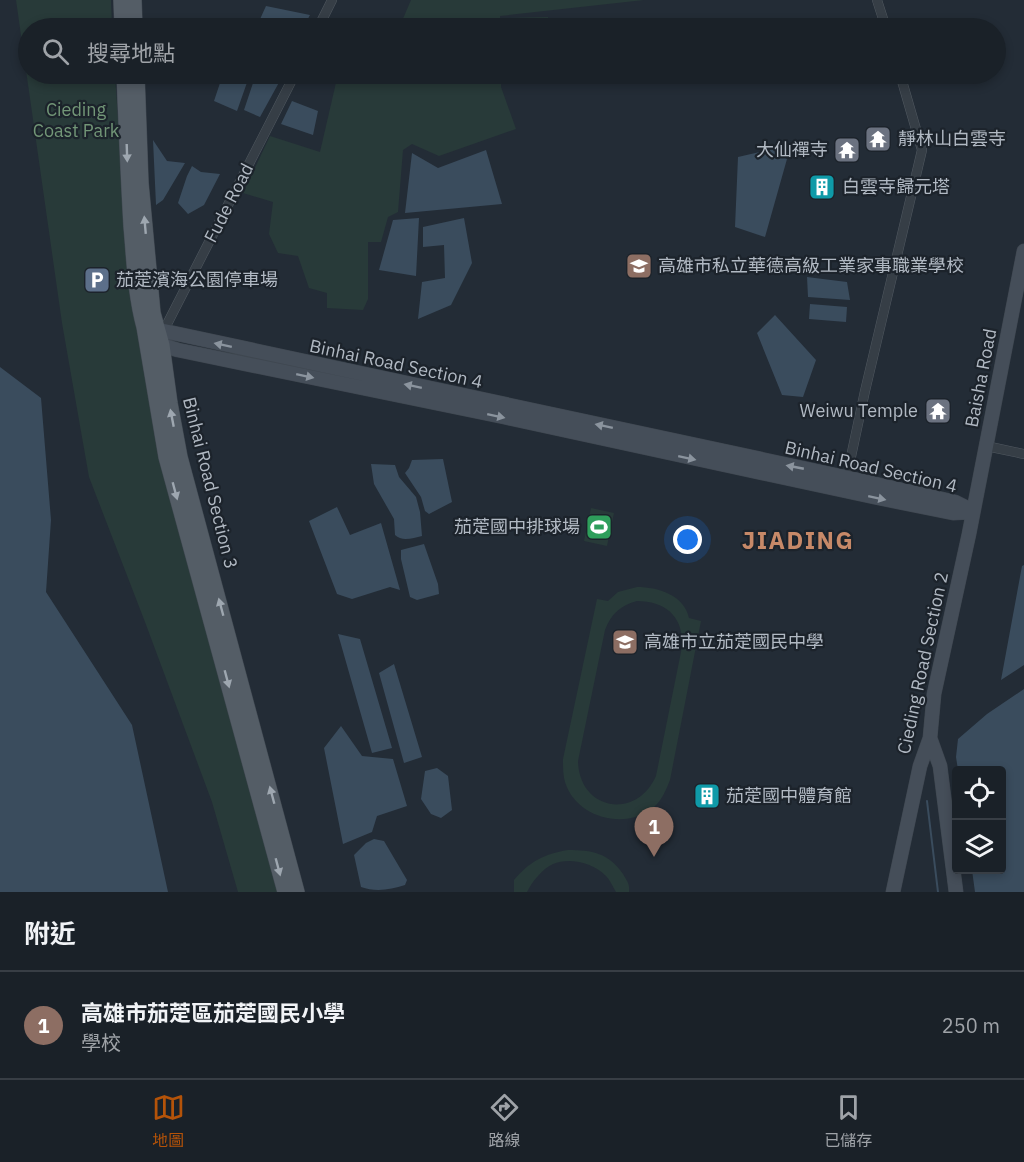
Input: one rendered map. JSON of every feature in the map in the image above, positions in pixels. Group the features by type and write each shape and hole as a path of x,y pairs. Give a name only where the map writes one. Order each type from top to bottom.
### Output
{"main road":[{"path":"121,0 122,18"},
{"path":"134,0 135,18"},
{"name":"Binhai Road Section 3","path":"124,84 128,183 140,311 155,335"},
{"name":"Binhai Road Section 3","path":"137,84 141,183 166,457 276,834 297,892"},
{"name":"Binhai Road Section 3","path":"276,834 285,892"}],"street":[{"path":"323,18 332,0"},
{"path":"877,0 883,18"},
{"name":"Fude Road","path":"155,335 290,84"},
{"path":"848,484 849,466 862,402 922,150 903,84"},
{"name":"Baisha Road","path":"974,512 1024,251"},
{"name":"Binhai Road Section 4","path":"155,335 178,350 638,447 955,502 974,512"},
{"path":"986,446 1024,454"},
{"name":"Cieding Road Section 2","path":"893,892 920,766 930,738 934,694 974,512"},
{"path":"930,738 940,766 956,892"}],"green space":[{"name":"Cieding Coast Park","path":"16,0 111,0 112,18 19,18"},
{"path":"411,0 644,0 500,16 500,18 403,18"},
{"name":"Cieding Coast Park","path":"28,84 116,84 125,226 279,892 238,892 212,802 89,477 62,323"},
{"path":"336,84 501,84 516,129 439,156 412,144 403,150 398,212 388,217 381,242 368,242 368,299 363,310 327,308 327,293 309,288 298,256 278,253 269,234 273,202 243,193 270,136 320,152"},
{"name":"茄萣國中排球場","path":"591,508 614,513 607,546 584,541"},
{"path":"637,587 661,591 682,603 689,618 701,621 667,787 657,804 643,814 616,819 591,812 571,794 563,774 563,759 597,599 608,601 618,592","holes":["637,601 665,608 676,619 682,636 682,647 656,776 647,790 636,800 623,804 610,804 598,799 588,790 581,778 578,761 607,624 617,611 626,605"]},
{"path":"568,850 592,852 612,861 623,874 629,885 629,892 616,892 601,871 595,868 581,862 566,861 553,864 545,869 527,892 514,892 514,880 525,868 544,857"}],"water":[{"path":"266,6 310,15 308,18 261,18"},
{"path":"220,84 246,84 237,111 214,101"},
{"path":"253,84 278,84 260,117 244,110"},
{"path":"292,101 318,111 313,135 281,124"},
{"path":"153,140 167,161 185,163 163,200 156,205"},
{"path":"773,149 787,159 765,237 735,227 738,157"},
{"path":"486,150 502,204 405,213 412,153 438,168"},
{"path":"192,166 201,172 220,174 204,205 188,214 178,203"},
{"path":"419,218 416,276 379,270 393,220"},
{"path":"464,218 472,263 451,305 418,319 422,282 445,278 444,245 423,247 423,227"},
{"path":"807,277 847,282 850,300 808,297"},
{"path":"810,304 847,307 846,322 809,319"},
{"path":"775,315 816,360 803,397 782,395 757,333"},
{"path":"0,367 41,398 51,520 46,592 132,725 168,892 0,892"},
{"path":"443,459 452,502 429,514 425,511 421,497 405,473 412,460"},
{"path":"371,464 395,465 399,477 416,497 422,536 404,539 395,535 394,519 374,484"},
{"path":"337,507 350,535 381,523 400,590 390,587 352,599 337,594 309,521"},
{"path":"424,544 438,584 439,594 417,600 410,597 401,550"},
{"path":"1024,565 1024,665 1001,680 1022,566"},
{"path":"338,634 360,639 392,748 372,753"},
{"path":"394,664 422,757 404,763 379,673"},
{"path":"1024,689 1024,892 975,892 973,874 1006,874 1006,766 957,766 956,757 958,739 987,714"},
{"path":"341,726 362,756 393,759 407,806 377,816 372,832 343,844 324,748"},
{"path":"437,768 448,776 452,810 441,818 431,814 421,799 425,771"},
{"path":"374,839 384,841 407,880 405,885 383,890 361,887 354,855 366,843"}],"waterway":[{"path":"927,801 938,892"}],"place":[{"name":"靜林山白雲寺","path":"878,139"},
{"name":"大仙禪寺","path":"847,150"},
{"name":"白雲寺歸元塔","path":"822,187"},
{"name":"高雄市私立華德高級工業家事職業學校","path":"639,266"},
{"name":"茄萣濱海公園停車場","path":"97,280"},
{"name":"Weiwu Temple","path":"938,411"},
{"name":"茄萣國中排球場","path":"599,527"},
{"name":"高雄市立茄萣國民中學","path":"625,642"},
{"name":"茄萣國中體育館","path":"707,796"},
{"name":"高雄市茄萣區茄萣國民小學","path":"654,857"}],"district":[{"name":"JIADING","path":"798,541"}]}
